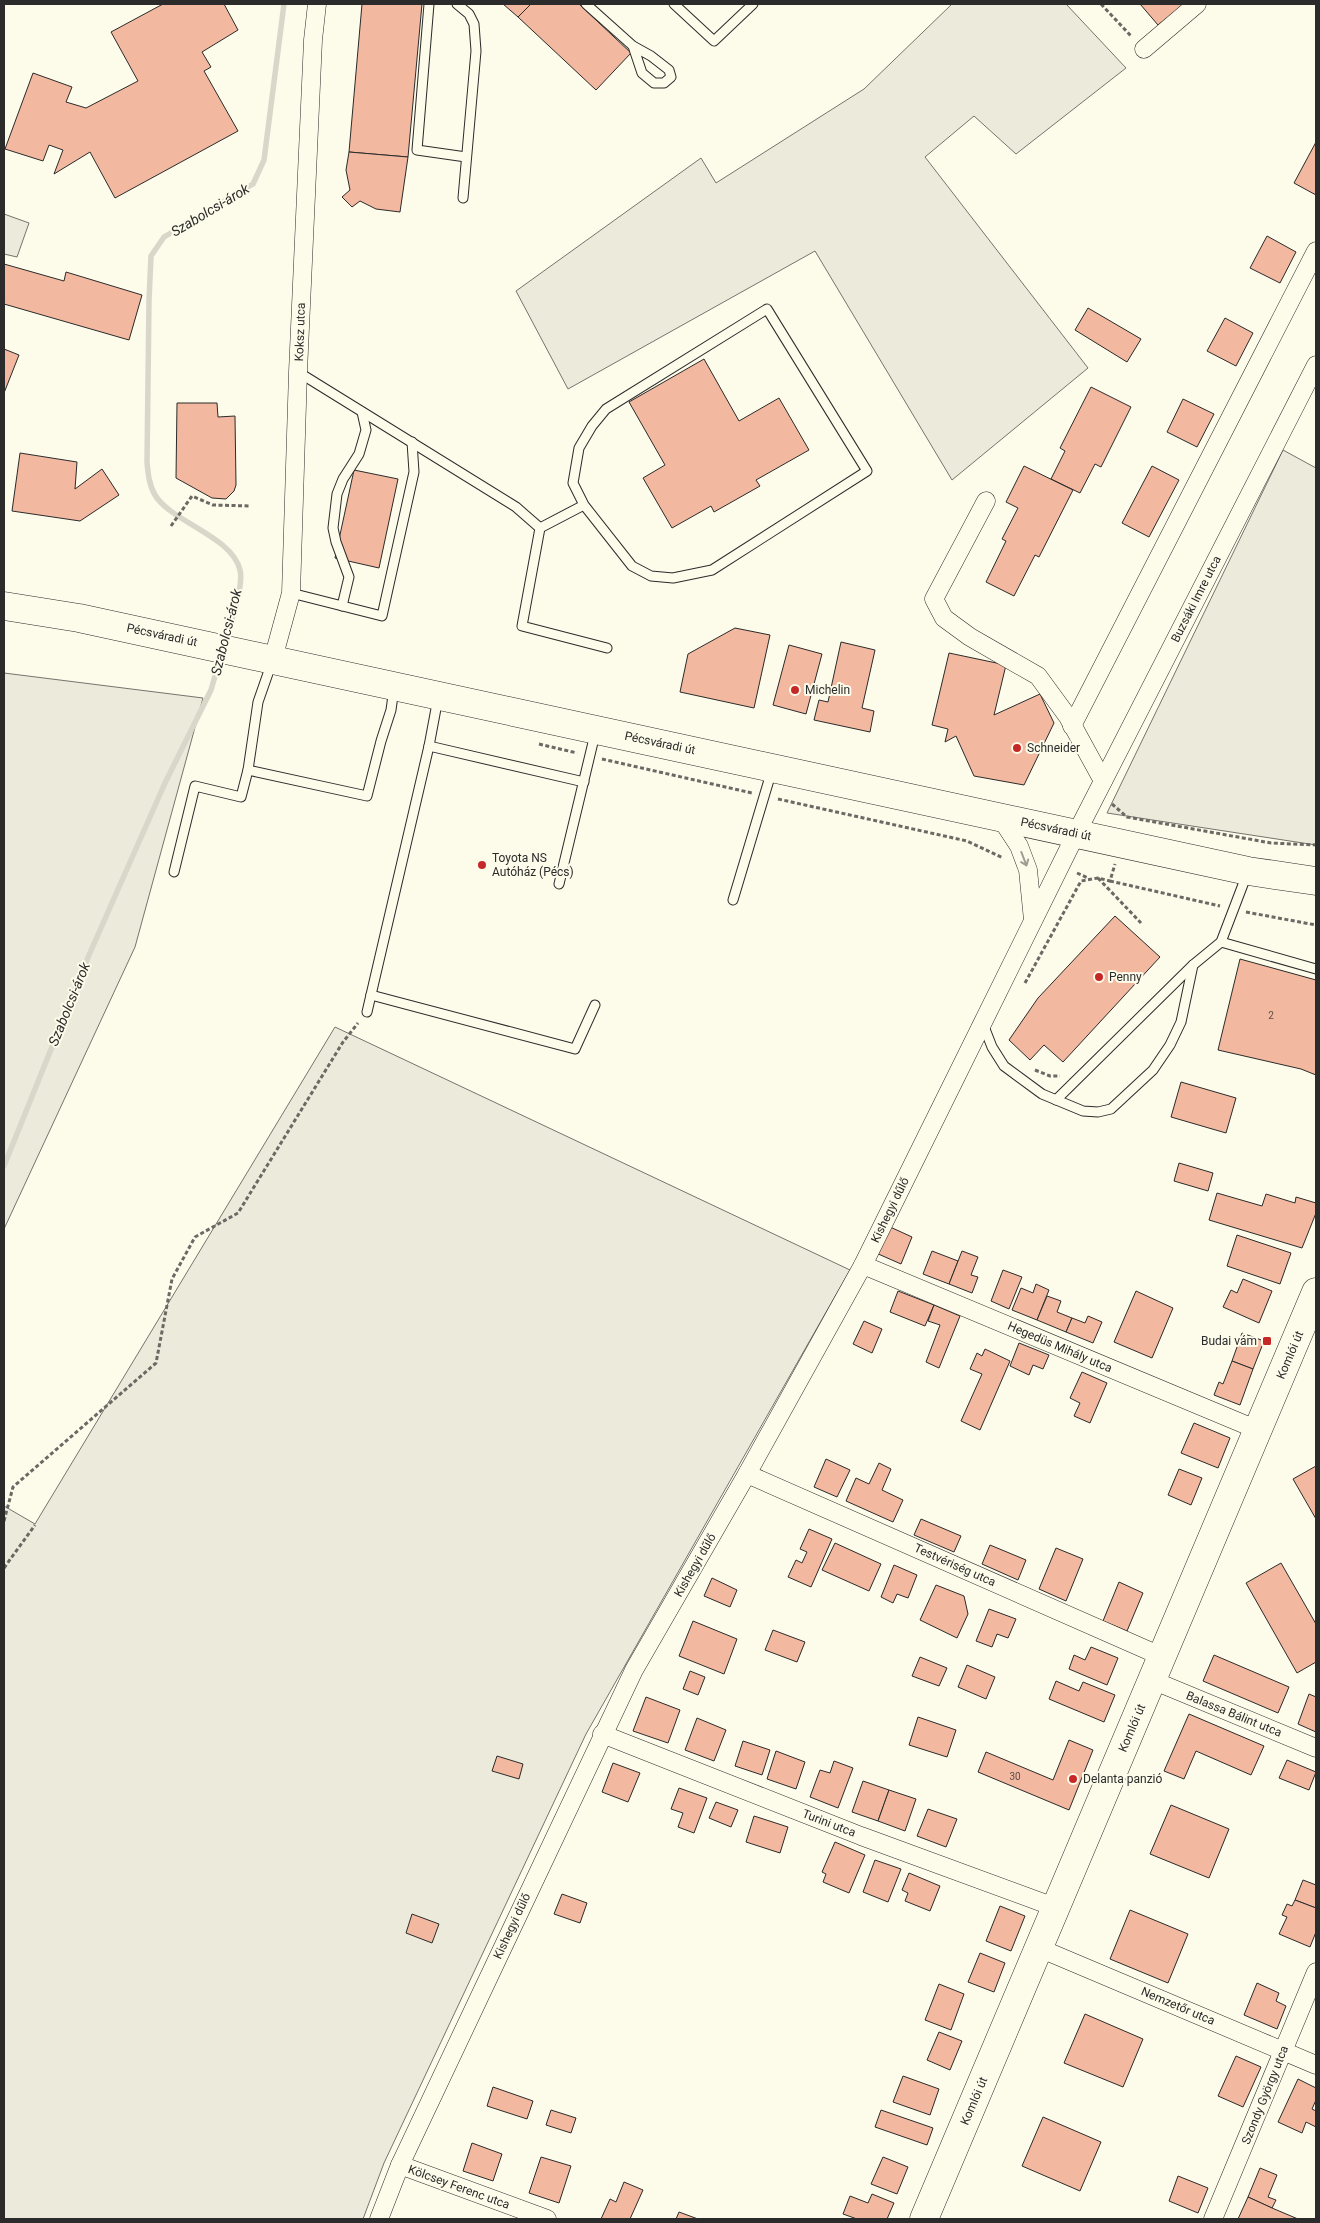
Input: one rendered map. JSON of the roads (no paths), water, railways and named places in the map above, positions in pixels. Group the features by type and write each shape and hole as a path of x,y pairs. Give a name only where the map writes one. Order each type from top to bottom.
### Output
{"main road":[{"name":"Pécsváradi út","path":"4,606 79,618 223,648 1248,871 1316,881"},
{"name":"Komlói út","path":"924,2219 1316,1292"}],"street":[{"name":"Koksz utca","path":"273,659 291,593 298,372 313,40 317,4"},
{"path":"1144,49 1198,4"},
{"path":"1072,726 1316,251"},
{"name":"Buzsáki Imre utca","path":"1076,834 1316,365"},
{"path":"986,501 934,599 944,618 970,637 1038,676 1072,726 1103,781"},
{"path":"1000,817 1019,846 1026,864 1030,881 1033,920"},
{"name":"Kishegyi dűlő","path":"379,2219 400,2164 602,1734 634,1670 747,1474 863,1265 1076,834"},
{"name":"Hegedüs Mihály utca","path":"863,1265 1258,1430"},
{"name":"Testvériség utca","path":"747,1474 1158,1668"},
{"name":"Balassa Bálint utca","path":"1158,1668 1316,1748"},
{"name":"Turini utca","path":"602,1734 861,1836 1057,1908"},
{"name":"Nemzetőr utca","path":"1039,1948 1316,2065"},
{"name":"Szondy György utca","path":"1213,2219 1316,1972"},
{"name":"Kölcsey Ferenc utca","path":"400,2164 547,2219"}],"lane":[{"path":"429,4 417,150 466,156"},
{"path":"457,4 469,14 474,24 476,51 463,198"},
{"path":"586,4 634,46 669,70 671,77 664,83 654,83 642,73 634,46"},
{"path":"674,4 714,41 752,4"},
{"path":"767,309 867,471 712,570 673,578 651,576 632,566 584,505 573,483 579,448 592,426 606,409 767,309"},
{"path":"298,372 516,507 540,528"},
{"path":"342,606 348,577 333,528 337,494 343,479 359,454 366,430 362,412"},
{"path":"291,593 382,616 414,472 412,442"},
{"path":"540,528 584,505"},
{"path":"540,528 522,626 607,648"},
{"path":"174,872 196,786 241,797 248,770 258,702 273,659"},
{"path":"248,770 367,796 380,741 391,710 394,686"},
{"path":"367,1012 429,746 438,695"},
{"path":"558,884 596,729"},
{"path":"429,746 584,782"},
{"path":"733,900 772,768"},
{"path":"1056,1100 1193,965 1221,942 1248,871"},
{"path":"1221,942 1316,969"},
{"path":"982,1024 992,1047 1004,1066 1042,1094 1083,1111 1098,1112 1111,1109 1153,1070 1170,1045 1181,1022 1193,965"},
{"path":"371,995 575,1049 595,1005"}],"waterway":[{"name":"Szabolcsi-árok","path":"225,642 240,586 240,570 235,558 214,538 163,505 155,495 149,479 147,462 151,256 164,237 253,184 264,160 284,4"},
{"name":"Szabolcsi-árok","path":"4,1166 89,955 165,783 211,690 221,655"}],"place":[{"name":"Michelin","path":"795,690"},
{"name":"Schneider","path":"1017,748"},
{"name":"Toyota NS Autóház (Pécs)","path":"482,865"},
{"name":"Penny","path":"1099,977"},
{"name":"Budai vám","path":"1267,1341"},
{"name":"Delanta panzió","path":"1073,1779"}]}
